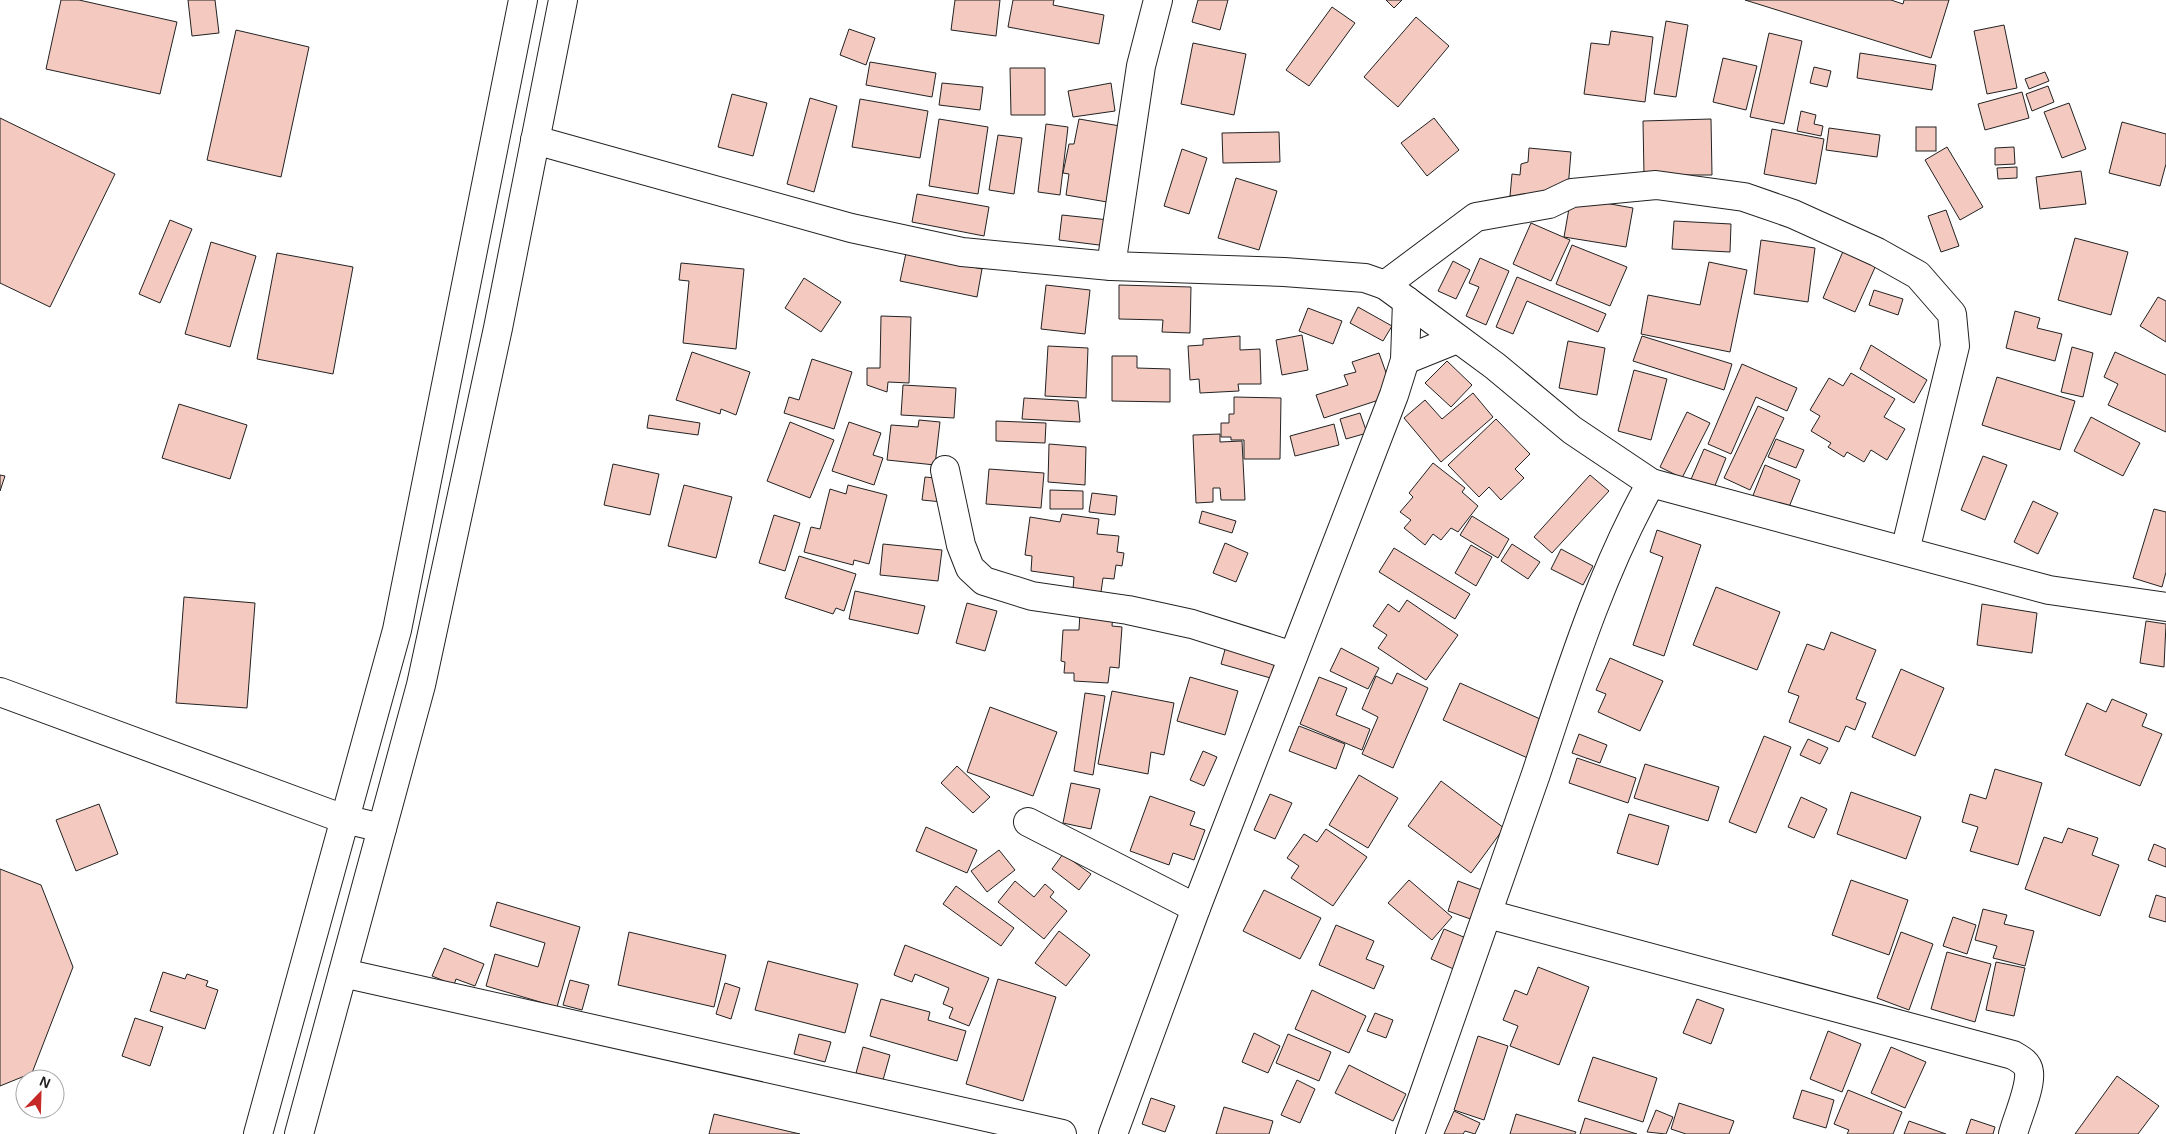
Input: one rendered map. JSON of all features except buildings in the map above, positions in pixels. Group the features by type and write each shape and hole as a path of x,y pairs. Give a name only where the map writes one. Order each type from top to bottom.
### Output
{"street":[{"path":"258,1134 397,630 523,0"},
{"path":"299,1134 421,685 498,328 563,0"},
{"path":"1110,266 1141,66 1158,0"},
{"path":"535,140 851,228 962,252 1110,266 1338,275 1365,278 1385,285 1408,301 1572,430 1651,483 2049,590 2166,607"},
{"path":"1385,285 1476,217 1549,204 1572,192 1656,185 1744,197 1793,214 1877,252 1918,275 1952,314 1956,346 1905,551"},
{"path":"1113,1134 1196,908 1394,395 1405,360 1408,301"},
{"path":"1405,360 1457,338"},
{"path":"945,470 961,545 970,568 984,581 1032,596 1128,610 1192,624 1293,656"},
{"path":"1410,1134 1488,914 1588,619 1626,528 1651,483"},
{"path":"0,692 344,819 382,828"},
{"path":"1028,822 1196,908"},
{"path":"1488,914 2013,1055 2024,1062 2029,1070 2028,1082 2012,1134"},
{"path":"343,973 1062,1134"}]}
